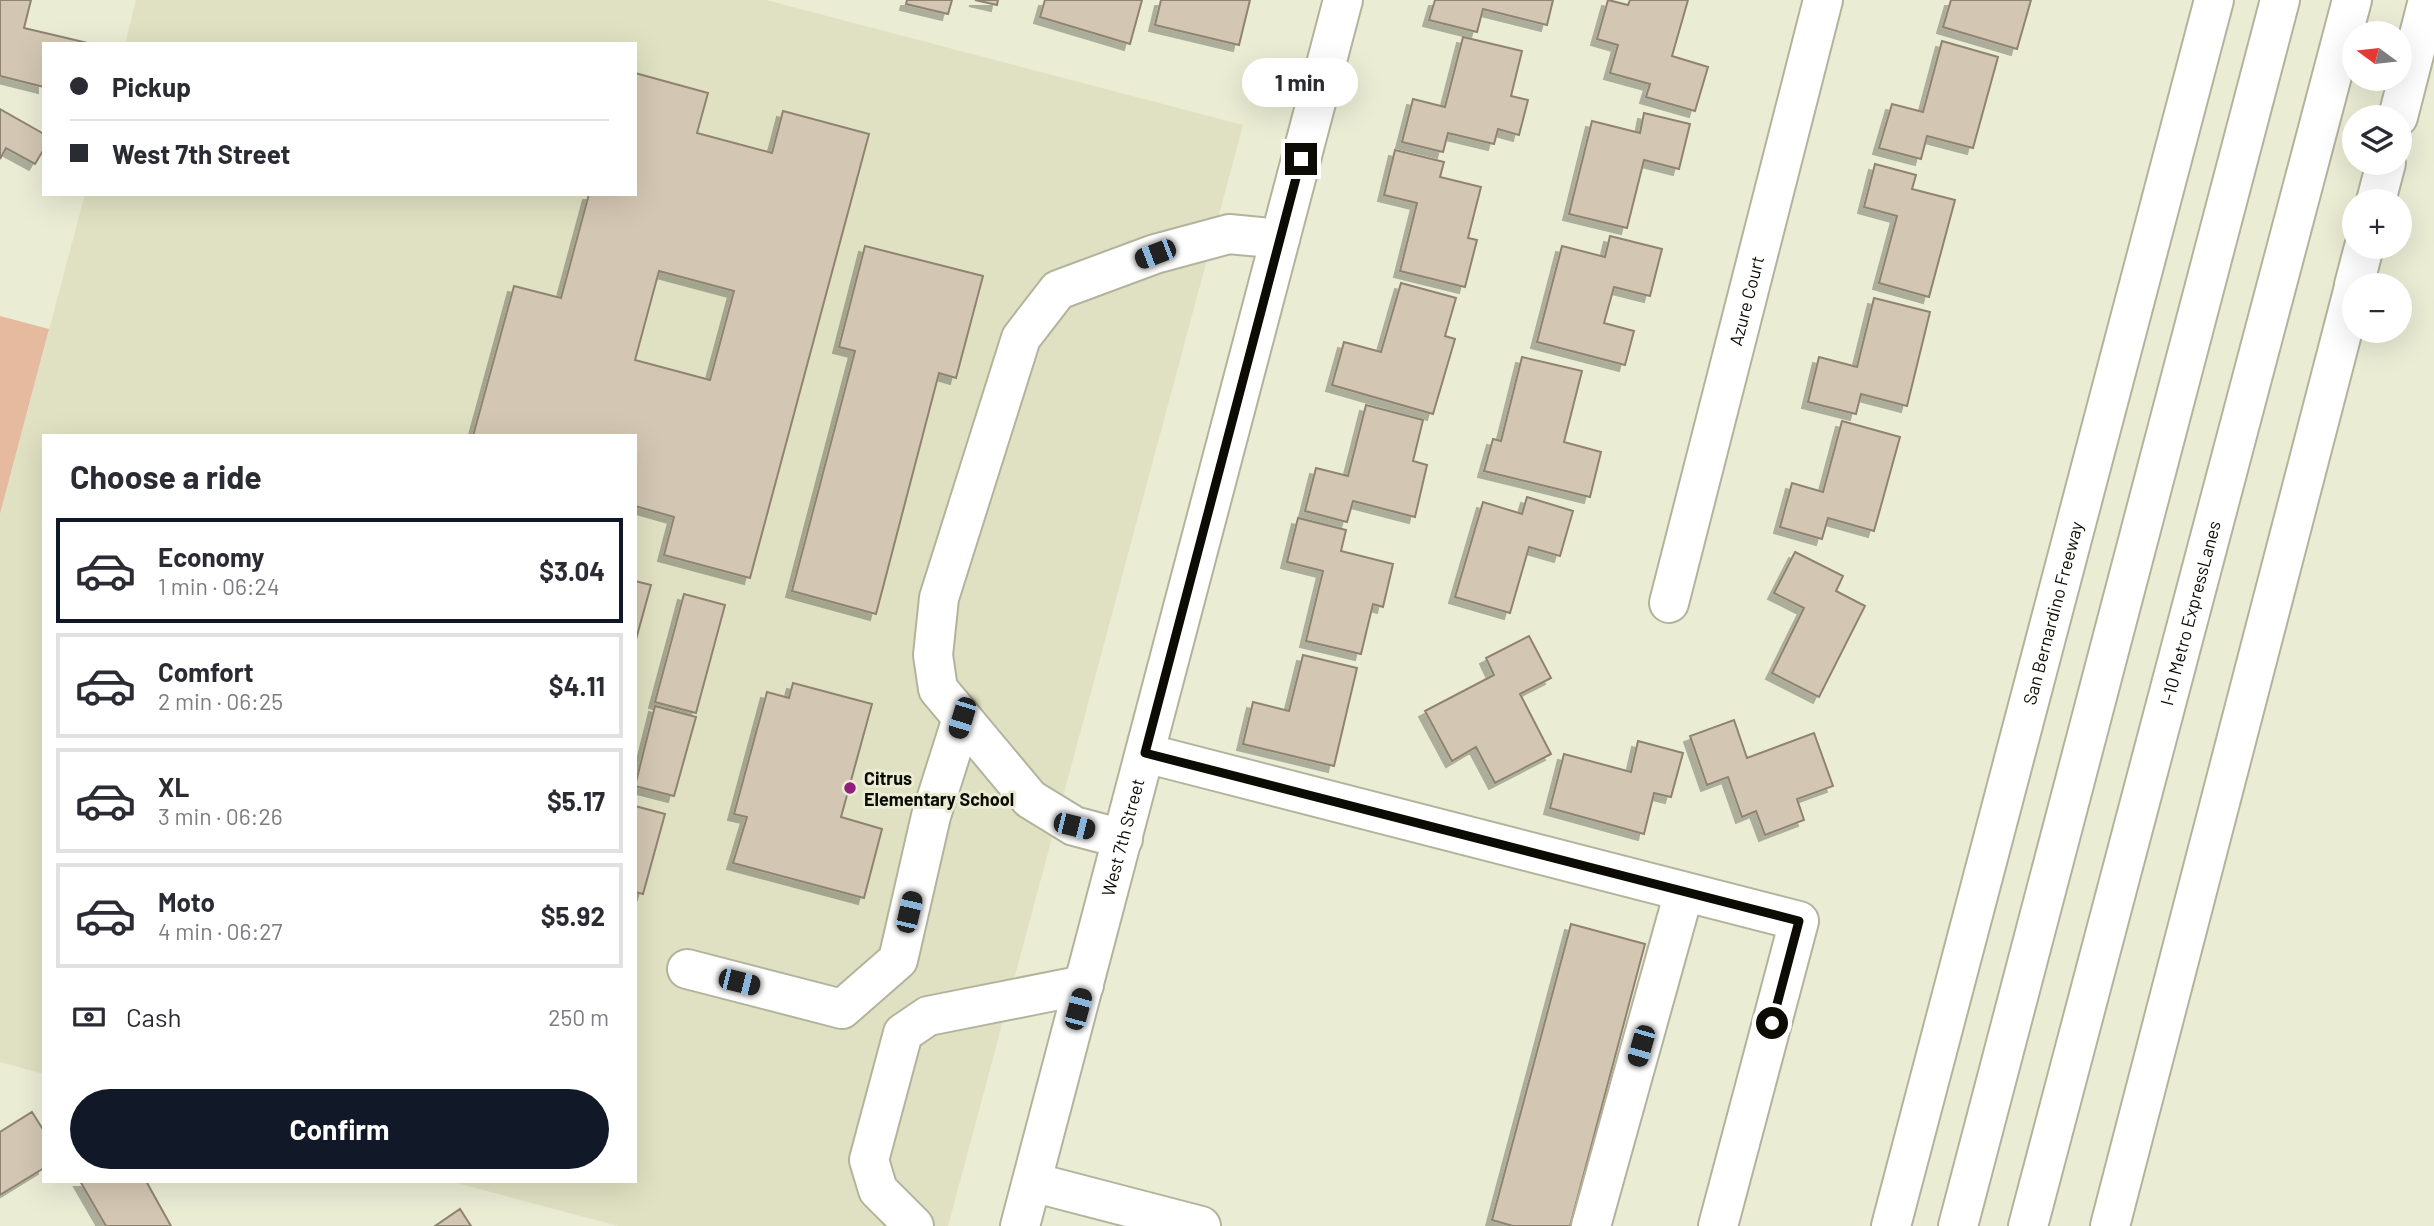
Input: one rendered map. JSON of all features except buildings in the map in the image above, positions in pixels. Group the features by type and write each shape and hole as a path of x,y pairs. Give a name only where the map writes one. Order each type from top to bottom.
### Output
{"main road":[{"name":"West 7th Street","path":"1020,1226 1343,0"},
{"name":"Azure Court","path":"1669,603 1823,0"},
{"name":"San Bernardino Freeway","path":"1891,1226 2214,0"},
{"path":"1958,1226 2280,0"},
{"name":"I-10 Metro ExpressLanes","path":"2028,1226 2352,0"},
{"path":"2401,105 2428,0"},
{"path":"1123,839 1074,826 1030,799 938,689 933,655 939,598 1021,338 1058,290 1155,254 1229,234 1280,239"},
{"path":"2110,1226 2342,332"},
{"path":"687,969 842,1009 898,961 932,816 962,718"},
{"path":"1145,753 1799,921 1718,1226"},
{"path":"1591,1226 1684,892"},
{"path":"914,1226 878,1190 869,1160 903,1033 928,1016 1084,985"},
{"path":"1032,1182 1200,1226"}],"shaded area":[{"name":"Citrus Elementary School","path":"136,0 766,0 1243,125 948,1226 618,1226 457,1183 637,1183 637,434 42,434 42,1073 0,1062 0,514 84,196 637,196 637,42 126,42"},
{"path":"0,316 49,329 0,514"}],"place":[{"name":"Citrus Elementary School","path":"850,788"}],"route":[{"path":"1301,159 1145,753 1799,921 1772,1023"}]}
